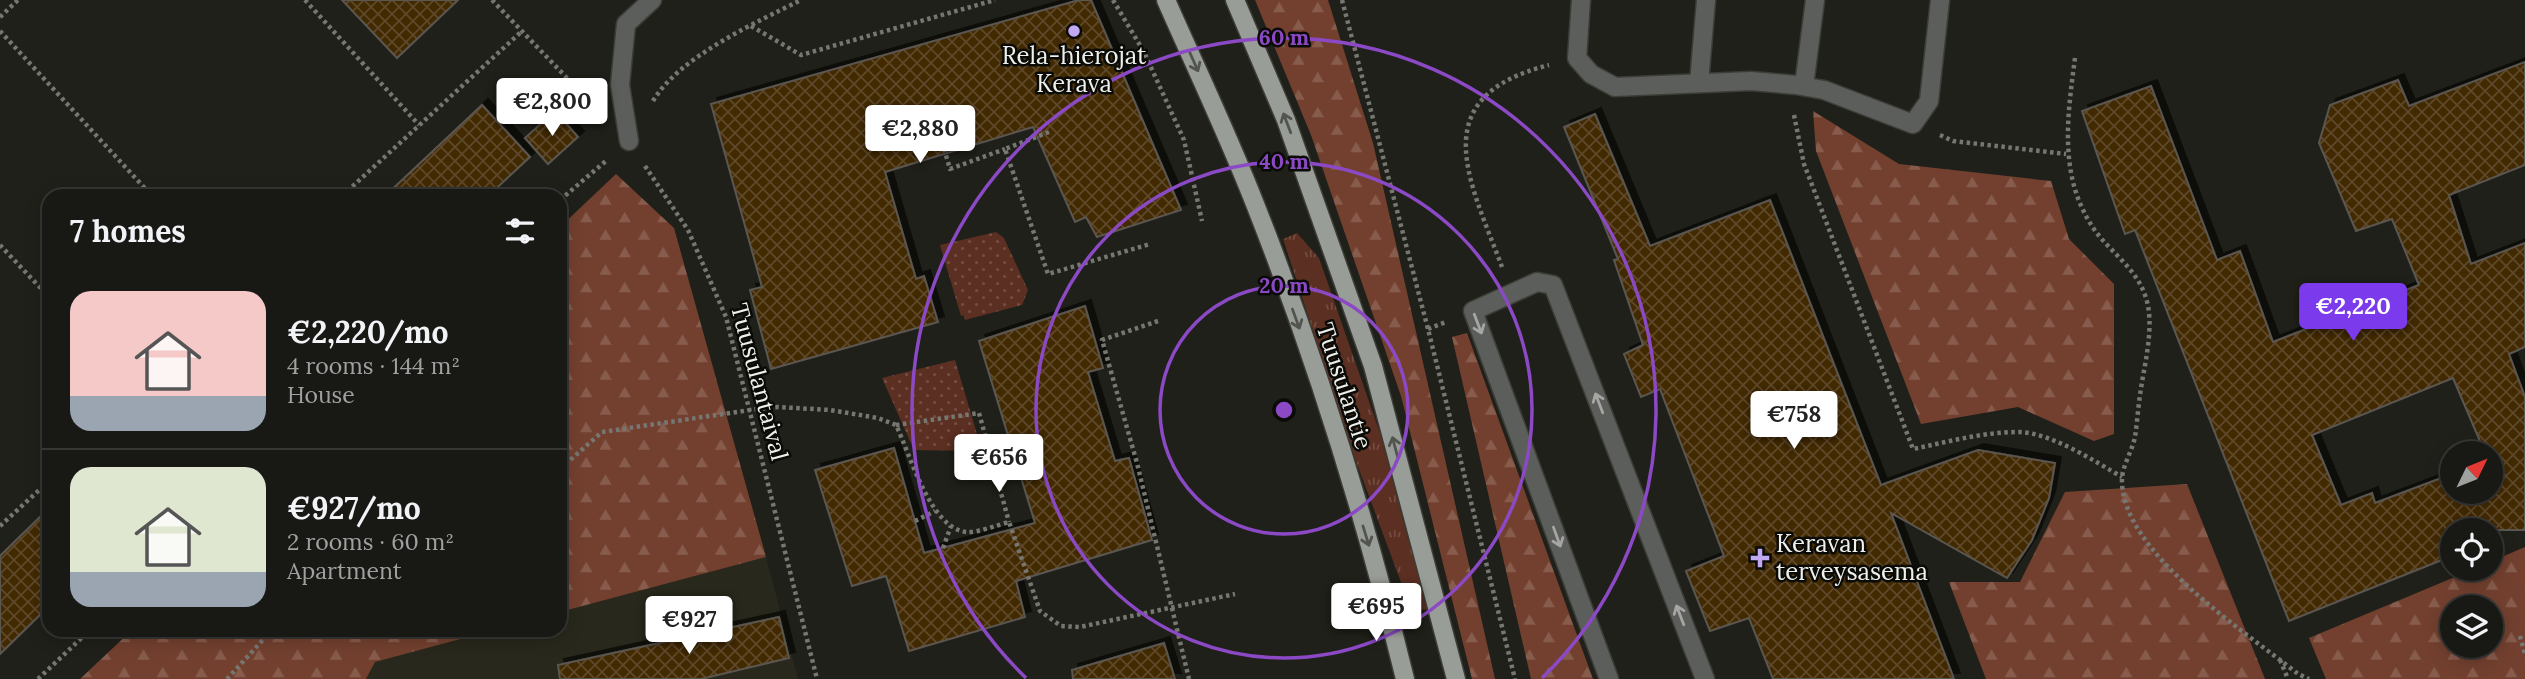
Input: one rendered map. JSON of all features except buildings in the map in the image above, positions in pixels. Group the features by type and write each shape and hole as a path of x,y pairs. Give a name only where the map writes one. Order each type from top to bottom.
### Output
{"main road":[{"name":"Tuusulantie","path":"1166,0 1255,205 1314,371 1385,598 1405,679"},
{"name":"Tuusulantie","path":"1235,0 1286,120 1373,366 1456,679"}],"lane":[{"path":"629,141 620,85 626,24 652,0"},
{"path":"1581,0 1577,58 1591,74 1615,87 1751,81 1800,85 1824,90 1913,124 1929,101 1940,0"},
{"path":"1699,83 1706,0"},
{"path":"1800,85 1815,0"},
{"path":"1609,679 1473,311 1537,282 1553,285 1705,679"}],"path":[{"path":"0,17 18,0"},
{"path":"305,0 419,125"},
{"name":"Tuusulantaival","path":"492,0 629,141 693,243 726,317 817,679"},
{"path":"567,194 629,141 663,84 751,26 801,0"},
{"path":"751,26 801,55 995,0"},
{"path":"1113,0 1144,52 1184,140 1202,221"},
{"path":"1342,0 1428,329 1515,679"},
{"path":"0,31 146,189"},
{"path":"350,189 521,32"},
{"path":"1512,292 1465,167 1465,138 1471,115 1487,95 1513,77 1577,58"},
{"path":"2075,58 2066,153 2080,206 2097,233 2128,266 2146,295 2149,325 2141,387 2134,438 2122,477 2126,505 2147,544 2180,579 2309,679"},
{"path":"1800,85 1793,118 1804,164 1913,449 1970,436 2022,432 2066,446 2122,477"},
{"path":"1913,124 1953,141 2066,153"},
{"path":"942,142 950,169 1049,132"},
{"path":"1006,149 1048,274 1150,243"},
{"path":"0,245 42,290"},
{"path":"1158,321 1102,340 1137,463 1189,679"},
{"path":"567,463 602,432 750,410 778,407 830,410 878,418 896,425 979,413 1009,522 1040,611 1061,626 1080,627 1235,594"},
{"path":"896,425 935,510 951,526 966,532 1009,522"},
{"path":"0,526 42,487"},
{"path":"915,521 935,510"},
{"path":"943,548 951,526"},
{"path":"2520,636 2525,654"},
{"path":"38,679 83,637"},
{"path":"227,679 266,637"},
{"path":"2280,659 2288,679"}],"shaded area":[{"path":"766,557 798,679 366,679 375,662 468,637 567,637 567,610"}],"green space":[{"path":"1255,0 1328,0 1373,143 1495,679 1472,679 1401,396 1311,135"},
{"path":"1813,111 1899,164 2051,181 2069,239 2114,284 2114,434 2094,441 2018,407 1921,424 1816,151"},
{"path":"616,174 674,228 766,557 567,610 567,220"},
{"path":"996,232 1004,238 1028,290 1022,305 965,320 963,315 961,316 940,245"},
{"path":"1297,233 1319,258 1381,436 1408,539 1431,610 1411,609 1354,456 1283,239"},
{"path":"1467,333 1593,679 1531,679 1452,337"},
{"path":"955,360 982,451 914,450 882,378"},
{"path":"2187,484 2265,679 1986,679 1949,582 2020,582 2065,492"},
{"path":"2525,547 2525,679 2326,679 2309,638 2445,581 2503,581 2503,556"},
{"path":"125,637 468,637 375,662 366,679 80,679"}],"place":[{"name":"Rela-hierojat Kerava","path":"1074,31"},
{"name":"Keravan terveysasema","path":"1760,558"}]}
